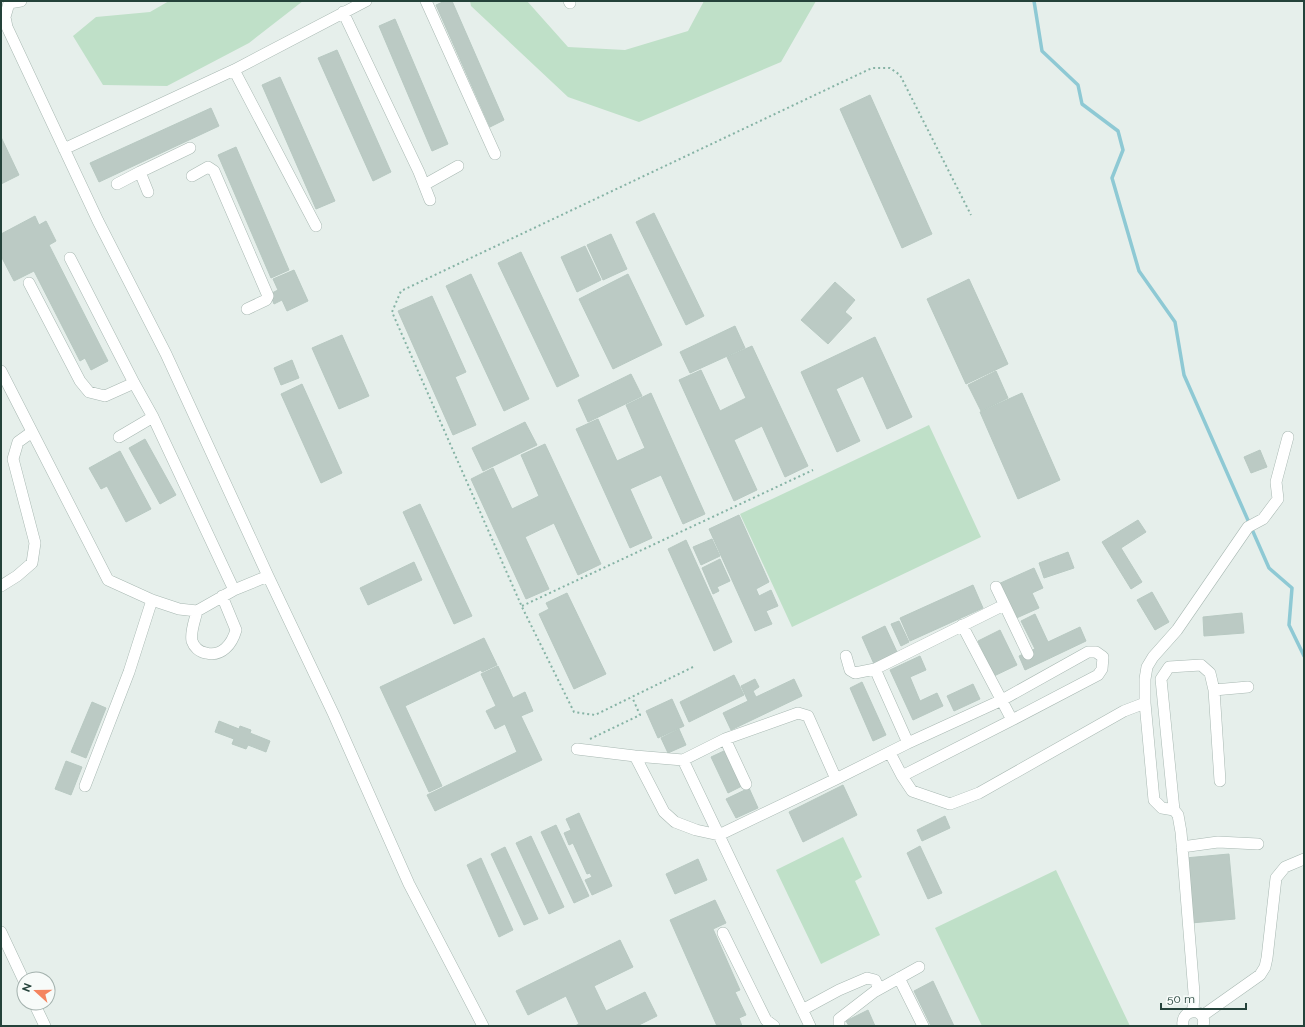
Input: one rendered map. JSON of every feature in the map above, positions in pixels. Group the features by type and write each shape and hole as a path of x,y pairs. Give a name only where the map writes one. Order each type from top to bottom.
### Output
{"street":[{"path":"21,1 8,3 5,17 7,27 98,221 166,354 334,715 409,884 482,1026"},
{"path":"64,149 234,70 366,1"},
{"path":"426,1 495,154"},
{"path":"343,12 430,200"},
{"path":"234,70 316,226"},
{"path":"117,184 190,148"},
{"path":"424,185 458,166"},
{"path":"192,176 208,167 214,171 268,296 266,300 248,310"},
{"path":"140,172 148,192"},
{"path":"70,258 153,417 234,590"},
{"path":"29,283 80,381 89,392 105,396 134,383"},
{"path":"1,371 108,580 152,600 180,609 197,611 234,590 268,576"},
{"path":"119,437 153,417"},
{"path":"1,586 17,576 32,563 35,543 13,459 18,442 32,432"},
{"path":"1174,810 1162,808 1154,800 1145,703 1145,679 1147,667 1153,657 1177,630 1248,527 1263,519 1278,499 1276,482 1288,437"},
{"path":"996,587 1028,654"},
{"path":"197,611 192,631 192,640 196,648 202,652 212,654 220,653 234,638 236,630 222,596"},
{"path":"85,786 129,672 152,600"},
{"path":"846,656 850,670 855,673 876,669 1004,605"},
{"path":"962,625 1012,720"},
{"path":"635,756 664,812 675,822 696,830 719,835 908,743 1002,700 1088,652 1096,652 1103,657 1102,669 1098,675 902,776"},
{"path":"1199,1018 1194,994 1182,847 1178,815 1174,810 1161,679 1169,667 1201,665 1210,673 1214,690 1220,781"},
{"path":"876,669 908,743"},
{"path":"1214,690 1248,687"},
{"path":"890,753 912,791 950,804 979,793 1124,711 1145,703"},
{"path":"577,749 684,760 725,739 798,713 808,716 836,779"},
{"path":"725,739 746,784"},
{"path":"684,760 810,1026"},
{"path":"1182,847 1218,842 1258,844"},
{"path":"1199,1018 1260,975 1267,958 1276,878 1285,867 1304,859"},
{"path":"1,932 19,971"},
{"path":"723,933 766,1020 774,1026"},
{"path":"840,1026 839,1019 879,989 919,967"},
{"path":"802,1010 839,990 867,978 875,980 879,989"},
{"path":"900,978 923,1026"},
{"path":"36,1011 40,1024"},
{"path":"1183,1026 1184,1017 1186,1014 1199,1018"}],"path":[{"path":"693,667 595,715 574,712 522,606 392,312 401,291 872,68 890,68 900,75 971,215"},
{"path":"522,606 813,470"},
{"path":"590,739 640,715 632,697"}],"green space":[{"path":"169,1 303,1 249,43 167,86 103,85 73,36 96,17 150,12"},
{"path":"470,1 527,1 568,47 625,50 688,31 704,1 816,1 781,62 639,122 568,97 471,6"},
{"path":"929,425 981,537 792,627 740,514"},
{"path":"843,837 862,877 855,881 880,935 821,964 776,870"},
{"path":"1056,870 1130,1026 982,1026 935,928"}],"building":[{"path":"445,1 452,1 504,120 490,127 436,5"},
{"path":"395,19 448,144 432,151 379,26"},
{"path":"337,50 391,172 373,181 318,58"},
{"path":"280,77 335,201 316,209 262,85"},
{"path":"870,95 932,234 902,248 840,109"},
{"path":"211,108 219,126 99,182 90,163"},
{"path":"1,137 19,175 1,184"},
{"path":"236,147 289,270 271,278 218,155"},
{"path":"654,213 704,316 686,325 636,222"},
{"path":"35,216 39,225 46,221 56,241 49,245 108,361 91,370 85,358 80,361 34,271 14,281 1,256 1,234"},
{"path":"611,234 627,269 603,280 587,245"},
{"path":"585,246 601,280 577,292 561,257"},
{"path":"521,252 579,376 557,387 498,263"},
{"path":"294,270 308,301 287,311 282,300 274,304 270,294 278,290 273,279"},
{"path":"471,274 529,399 504,411 446,286"},
{"path":"628,274 662,345 613,369 579,299"},
{"path":"969,279 1008,364 966,384 927,299"},
{"path":"835,282 855,300 845,312 852,318 828,344 801,320"},
{"path":"432,296 466,372 455,377 476,425 453,435 398,311"},
{"path":"735,326 745,348 690,373 680,352"},
{"path":"342,335 369,396 339,409 312,348"},
{"path":"875,337 912,417 887,429 863,376 836,389 860,441 837,452 801,372"},
{"path":"752,346 808,466 785,477 762,426 734,440 757,490 734,501 679,380 701,370 720,411 746,398 727,357"},
{"path":"292,360 299,378 281,385 274,368"},
{"path":"996,371 1008,398 981,411 968,385"},
{"path":"631,374 642,396 588,422 578,400"},
{"path":"302,384 342,473 321,483 281,394"},
{"path":"651,393 705,514 683,524 661,475 630,489 652,538 630,548 576,429 598,419 617,461 645,448 626,405"},
{"path":"1022,393 1060,480 1018,499 980,412"},
{"path":"525,422 537,445 483,471 472,448"},
{"path":"145,439 176,495 160,504 129,448"},
{"path":"545,444 601,564 578,575 554,523 525,537 549,589 526,599 471,479 493,468 512,509 539,496 521,455"},
{"path":"1260,450 1267,467 1251,473 1244,457"},
{"path":"120,451 151,509 126,522 107,486 101,489 89,468"},
{"path":"420,504 472,616 454,624 403,512"},
{"path":"739,515 769,582 756,589 759,596 771,590 778,606 766,611 772,624 755,631 709,529"},
{"path":"1138,520 1146,532 1121,548 1142,582 1131,589 1102,542"},
{"path":"712,539 720,556 701,565 693,547"},
{"path":"686,540 732,642 714,651 668,549"},
{"path":"1068,552 1074,568 1044,578 1039,563"},
{"path":"720,559 730,581 717,587 719,591 713,594 702,568"},
{"path":"414,562 422,580 368,605 360,588"},
{"path":"1034,568 1043,588 1032,593 1039,608 1012,620 996,585"},
{"path":"973,585 983,608 910,641 900,618"},
{"path":"1152,592 1169,622 1155,630 1137,600"},
{"path":"567,593 606,674 574,689 539,614 549,609 546,603"},
{"path":"1242,613 1244,633 1204,636 1203,617"},
{"path":"1035,614 1048,642 1080,627 1086,641 1025,670 1019,656 1035,649 1021,621"},
{"path":"899,621 909,642 901,646 891,624"},
{"path":"885,626 897,652 874,664 862,637"},
{"path":"1000,630 1017,665 994,676 978,641"},
{"path":"484,638 497,665 482,672 481,670 405,706 442,786 429,792 380,687"},
{"path":"920,656 926,670 910,677 920,701 937,693 943,706 913,720 890,670"},
{"path":"498,666 513,698 525,692 533,711 521,716 542,760 435,811 427,795 517,752 505,724 495,729 486,711 496,706 481,674"},
{"path":"734,675 744,695 689,722 680,702"},
{"path":"755,679 759,687 753,691 756,697 794,679 802,696 731,730 723,713 748,701 741,686"},
{"path":"862,682 886,735 873,741 850,688"},
{"path":"973,684 980,699 954,711 947,696"},
{"path":"672,699 684,726 658,738 646,711"},
{"path":"92,702 106,708 86,758 71,752"},
{"path":"219,721 239,729 240,726 251,730 250,733 270,741 266,752 248,745 246,749 232,744 234,739 215,732"},
{"path":"679,729 686,745 668,753 661,738"},
{"path":"726,750 742,786 728,793 711,757"},
{"path":"66,761 82,767 71,795 55,789"},
{"path":"843,785 857,815 803,842 789,812"},
{"path":"749,788 758,808 736,818 726,799"},
{"path":"579,813 612,886 592,895 585,880 592,877 590,873 587,874 573,843 569,845 564,833 571,830 566,819"},
{"path":"945,816 950,828 922,841 917,830"},
{"path":"556,825 589,896 574,903 541,832"},
{"path":"531,836 564,907 549,914 516,843"},
{"path":"920,846 942,893 928,899 907,853"},
{"path":"505,847 538,919 524,925 491,854"},
{"path":"1229,854 1235,919 1191,923 1185,858"},
{"path":"481,858 513,930 499,937 467,865"},
{"path":"698,859 707,880 675,894 666,874"},
{"path":"715,900 726,923 713,929 740,990 735,992 746,1015 739,1018 742,1026 717,1026 670,920"},
{"path":"620,940 633,967 594,986 606,1011 645,992 657,1016 637,1026 575,1026 579,1024 566,996 528,1015 516,991"},
{"path":"933,981 954,1026 931,1026 914,991"},
{"path":"868,1010 875,1026 849,1026 846,1021"}],"waterway":[{"path":"1034,1 1042,51 1078,85 1082,104 1118,131 1123,150 1112,178 1139,271 1175,322 1184,375 1269,568 1292,588 1289,625 1304,656"}]}
